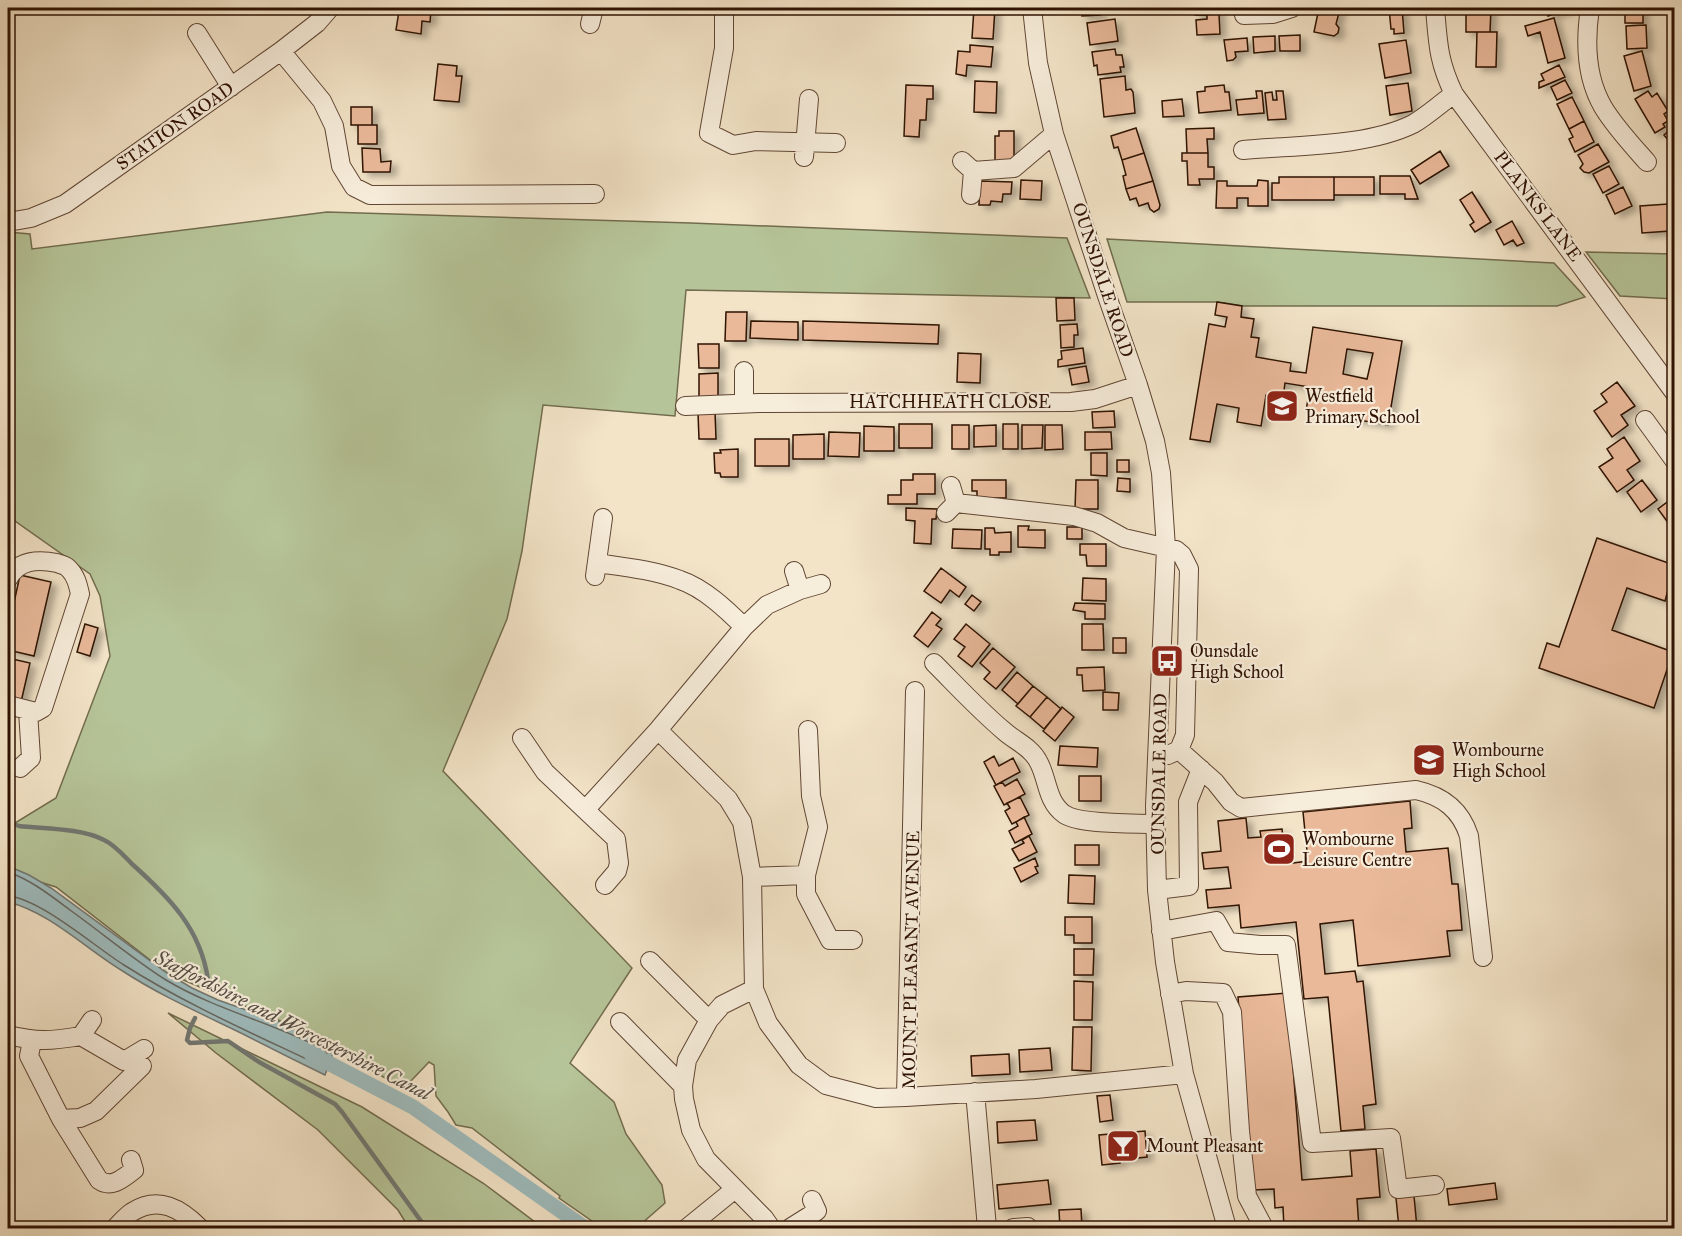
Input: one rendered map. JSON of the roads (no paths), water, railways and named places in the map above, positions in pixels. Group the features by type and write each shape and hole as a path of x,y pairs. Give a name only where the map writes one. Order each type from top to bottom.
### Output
{"street":[{"name":"STATION ROAD","path":"8,222 31,218 65,204 281,51 317,23 330,8"},
{"path":"724,8 724,48 709,133 733,145 756,141 804,149 836,143"},
{"name":"OUNSDALE ROAD","path":"1032,8 1038,63 1054,134 1138,385 1155,441 1161,473 1166,548 1155,824 1157,890 1170,994 1184,1074 1227,1228"},
{"path":"1243,8 1244,15 1273,14 1292,8"},
{"name":"PLANKS LANE","path":"1435,8 1439,56 1454,94 1674,392"},
{"path":"1590,8 1587,56 1593,80 1603,106 1647,162"},
{"path":"197,33 231,87"},
{"path":"281,51 322,101 334,126 341,166 354,187 370,195 595,194"},
{"path":"1243,150 1384,136 1415,123 1454,94"},
{"path":"804,149 809,99"},
{"path":"971,195 968,166 1014,168 1054,134"},
{"path":"744,371 754,409"},
{"name":"HATCHHEATH CLOSE","path":"685,406 754,409 1071,402 1095,399 1138,385"},
{"path":"1645,420 1674,460"},
{"path":"951,501 1074,516 1097,523 1124,538 1176,550 1182,555 1189,569 1185,735 1179,750 1167,756 1157,757"},
{"path":"603,518 596,569 653,572 683,580 723,606 744,627"},
{"path":"8,579 20,565 30,561 44,560 67,566 75,576 80,594 43,708 36,712 8,705"},
{"path":"794,571 800,590"},
{"path":"586,808 658,730 744,627 767,605 800,590 821,584"},
{"path":"934,663 989,717 999,738 1030,751 1038,759 1055,806 1064,814 1090,821 1155,824"},
{"name":"MOUNT PLEASANT AVENUE","path":"915,691 906,1096 1036,1089 1184,1074"},
{"path":"20,768 31,758 28,711"},
{"path":"658,730 728,800 742,822 752,877 754,989 768,1023 800,1065 826,1084 876,1098 906,1096"},
{"path":"808,730 811,796 818,827 806,875 806,894 830,940 853,940"},
{"path":"522,738 545,772 586,808 610,833 634,844"},
{"path":"1179,750 1215,782 1231,802 1242,808 1416,790 1437,797 1458,813 1469,836 1483,957"},
{"path":"1157,890 1189,886 1188,802 1201,769"},
{"path":"605,885 617,871 619,863 610,833"},
{"path":"752,877 806,875"},
{"path":"1161,931 1216,921 1228,942 1286,945 1312,1143 1391,1138 1398,1189 1435,1185"},
{"path":"650,961 709,1020"},
{"path":"754,989 722,1005 709,1020 687,1060 683,1086 691,1130 706,1159 771,1228"},
{"path":"1170,994 1186,991 1223,993 1232,1012 1247,1196 1264,1228"},
{"path":"81,1036 92,1020"},
{"path":"620,1022 683,1086"},
{"path":"8,1035 32,1041 81,1036 124,1061 143,1058 96,1111 81,1118 61,1119"},
{"path":"32,1041 29,1056 61,1119 99,1180 104,1183 114,1183 134,1170 130,1160"},
{"path":"975,1092 987,1228"},
{"path":"687,1228 735,1189"},
{"path":"790,1228 818,1211 812,1200"},
{"path":"115,1228 132,1212 149,1205 171,1206 186,1214 200,1228"}],"water":[{"path":"8,866 51,888 167,973 192,988 218,1000 297,1028 335,1048 325,1075 150,988 52,922 8,902"}],"waterway":[{"path":"11,823 19,826 84,833 112,845 158,889 181,915 198,945 208,980"},
{"path":"195,1018 187,1040 190,1043 228,1041 259,1062 335,1104 426,1228"},
{"name":"Staffordshire and Worcestershire Canal","path":"311,1054 413,1107 585,1228"}],"place":[{"name":"Westfield Primary School","path":"1282,406"},
{"name":"Ounsdale High School","path":"1167,661"},
{"name":"Wombourne High School","path":"1429,760"},
{"name":"Wombourne Leisure Centre","path":"1279,849"},
{"name":"Mount Pleasant","path":"1123,1146"}]}
